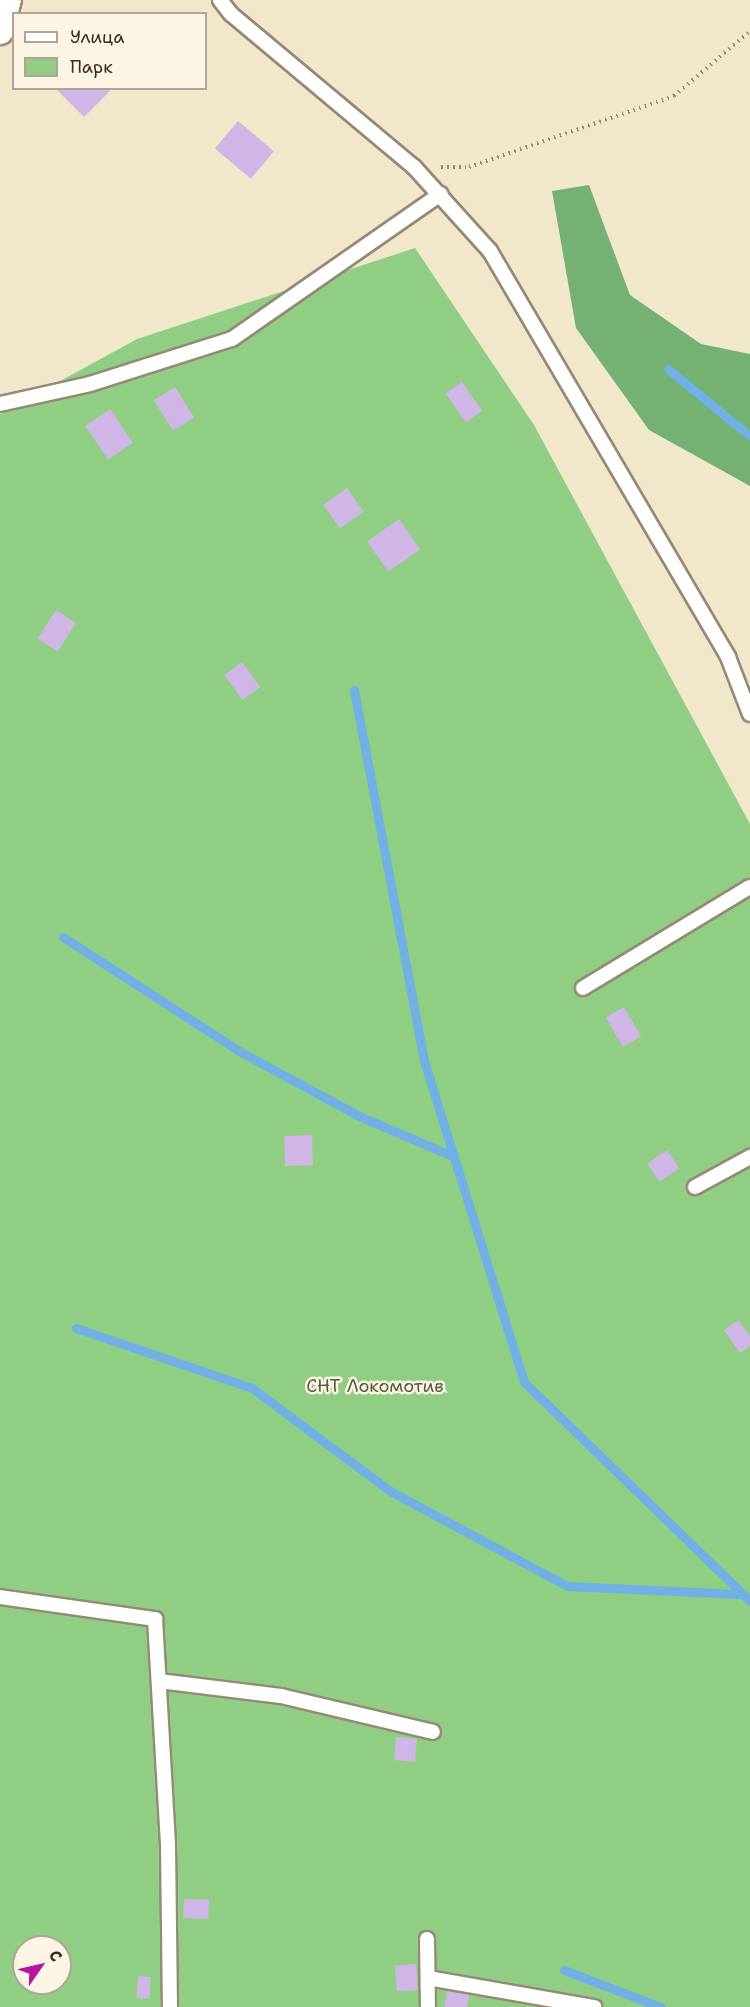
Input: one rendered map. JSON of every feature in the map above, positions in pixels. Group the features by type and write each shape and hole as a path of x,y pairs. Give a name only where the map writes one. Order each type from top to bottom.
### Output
{"street":[{"path":"0,30 8,0"}],"lane":[{"path":"220,0 231,14 414,167 441,194 490,251 728,657 750,714"},
{"path":"0,404 90,384 232,339 441,194"},
{"path":"583,988 750,887"},
{"path":"694,1186 750,1157"},
{"path":"0,1597 155,1619 168,1846 170,2007"},
{"path":"159,1681 281,1696 433,1732"},
{"path":"427,1938 428,2007"},
{"path":"428,1978 594,2007"}],"path":[{"path":"414,167 469,167 674,96 750,31"}],"green space":[{"path":"589,185 630,295 701,344 750,354 750,486 649,430 576,328 552,191"},
{"name":"СНТ Локомотив","path":"415,248 534,425 750,824 750,2007 0,2007 0,414 137,339"}],"building":[{"path":"57,90 109,90 84,117"},
{"path":"238,121 274,151 251,179 215,149"},
{"path":"462,382 482,411 466,422 446,393"},
{"path":"175,387 194,418 173,431 154,400"},
{"path":"110,409 133,443 108,460 85,426"},
{"path":"347,488 364,512 340,528 323,505"},
{"path":"399,519 420,549 388,572 367,541"},
{"path":"56,610 76,623 58,652 37,639"},
{"path":"242,662 260,687 242,700 224,675"},
{"path":"624,1007 641,1036 623,1047 606,1017"},
{"path":"312,1135 313,1165 285,1166 284,1136"},
{"path":"667,1150 679,1168 659,1182 647,1163"},
{"path":"738,1320 750,1336 750,1346 740,1353 724,1330"},
{"path":"396,1737 417,1739 415,1762 394,1760"},
{"path":"184,1899 209,1900 208,1919 183,1918"},
{"path":"416,1964 418,1990 397,1991 395,1965"},
{"path":"138,1976 151,1977 149,1999 136,1998"},
{"path":"448,1988 470,1992 467,2007 444,2007"}],"waterway":[{"path":"668,369 750,436"},
{"path":"354,690 425,1064 524,1382 750,1601"},
{"path":"63,937 239,1051 359,1116 454,1157"},
{"path":"76,1328 252,1388 390,1491 567,1586 739,1594"},
{"path":"564,1970 661,2007"}]}
